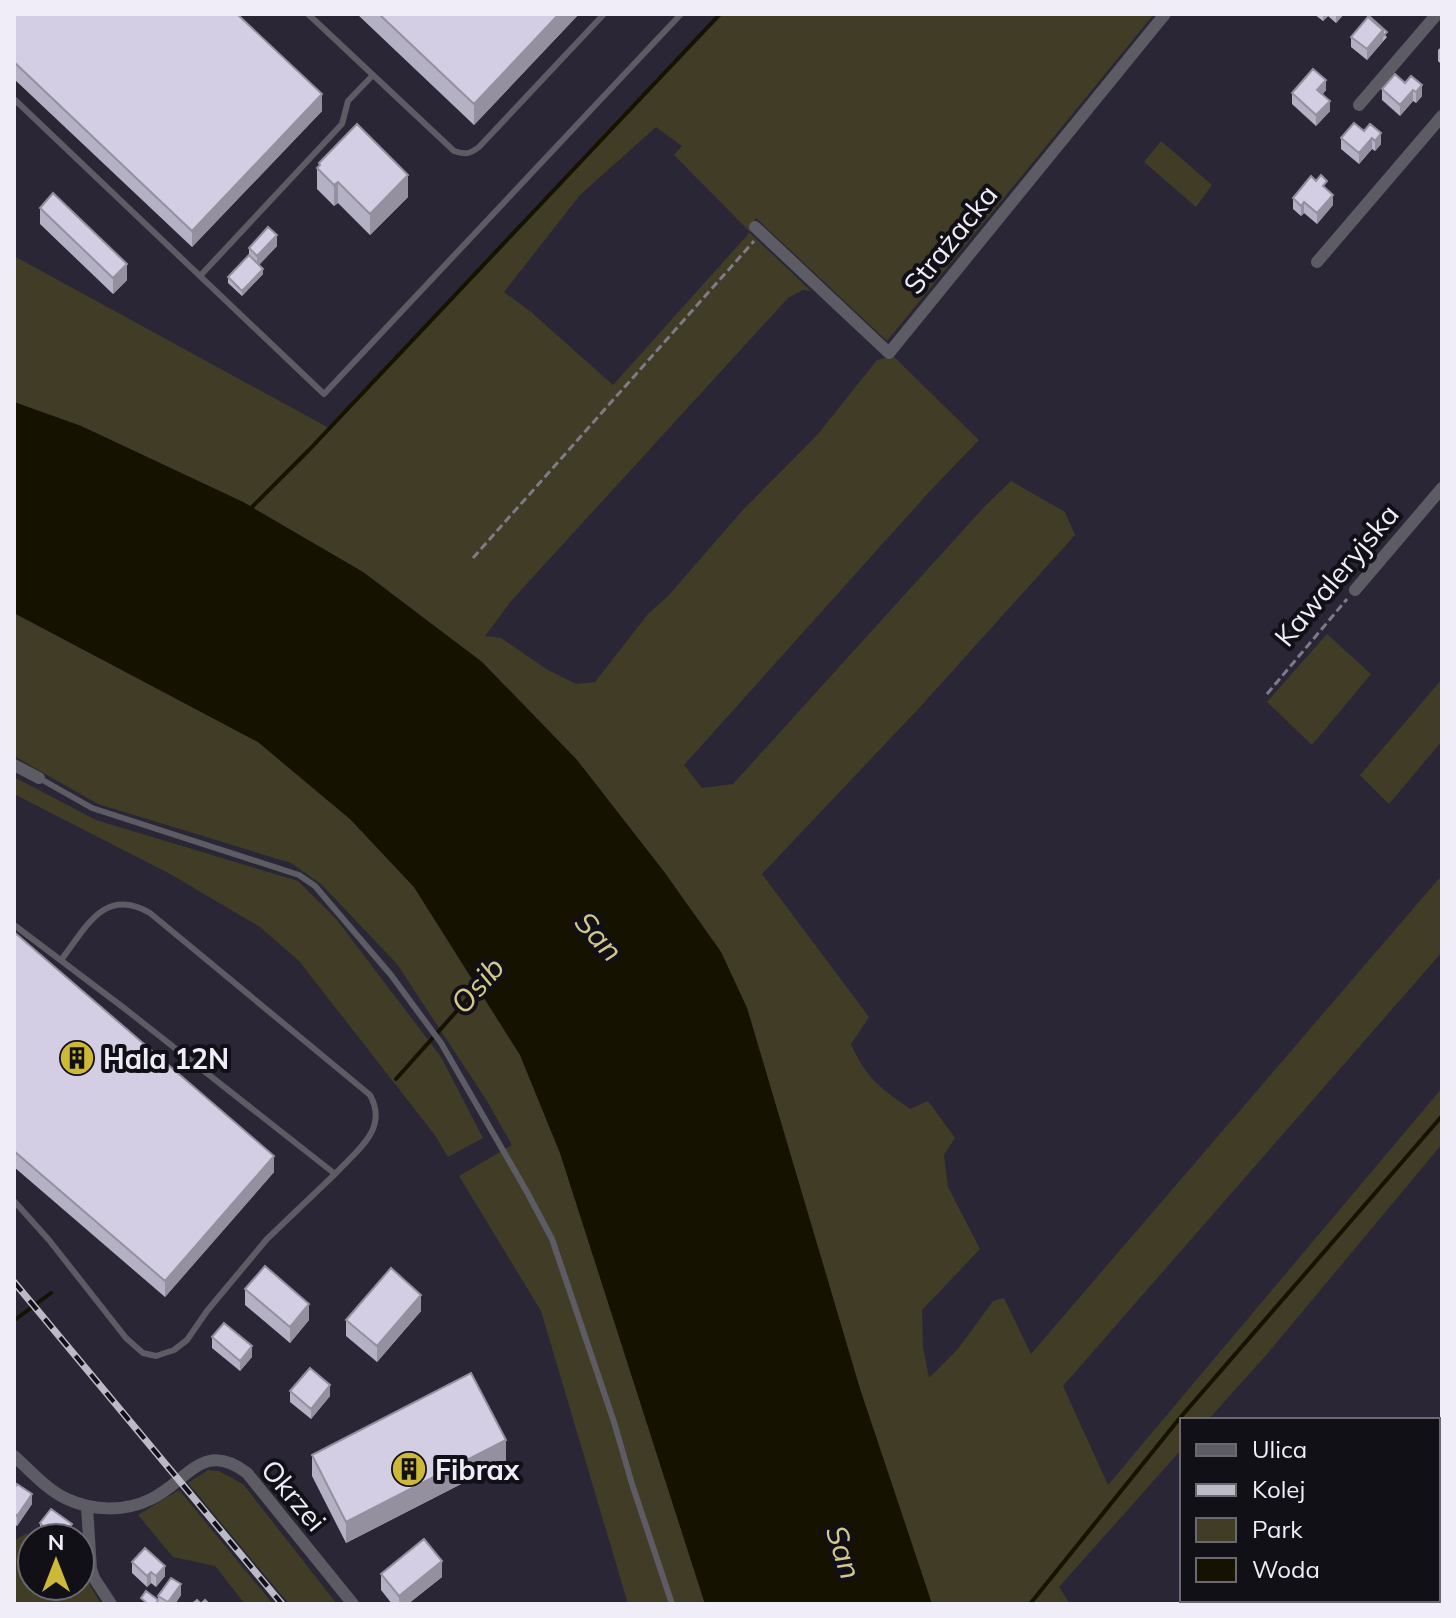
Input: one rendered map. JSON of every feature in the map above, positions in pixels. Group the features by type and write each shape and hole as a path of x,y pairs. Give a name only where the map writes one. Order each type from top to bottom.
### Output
{"street":[{"name":"Strażacka","path":"758,230 889,353 1165,14"},
{"path":"1359,105 1437,14"},
{"path":"1317,262 1442,116"},
{"name":"Kawaleryjska","path":"1355,590 1442,488"},
{"path":"14,765 39,778"},
{"name":"Okrzei","path":"14,1456 63,1498 87,1507 111,1509 152,1499 198,1465 210,1460 224,1459 234,1463 247,1473 353,1604"},
{"path":"87,1507 91,1569 111,1604"}],"lane":[{"path":"308,14 454,151 462,154 472,153 604,14"},
{"path":"14,99 324,394 681,14"},
{"path":"200,276 342,124 348,101 373,75"},
{"path":"39,778 92,808 299,875 315,886 354,929 431,1027 552,1239 672,1604"},
{"path":"14,1201 49,1240 126,1338 143,1353 156,1356 174,1350 187,1340 267,1239 335,1174 372,1133 377,1119 377,1107 370,1095 150,913 136,905 109,906 97,913 61,960"},
{"path":"14,925 335,1174"}],"path":[{"path":"473,558 758,230"},
{"name":"Kawaleryjska","path":"1267,694 1355,590"}],"green space":[{"path":"723,14 1154,14 887,341 756,218 750,233 811,291 803,290 788,298 512,600 485,636 501,638 548,670 576,684 595,682 648,614 669,595 741,512 818,434 877,360 893,356 979,440 684,765 702,788 733,784 1011,481 1065,512 1075,535 921,706 762,874 869,1017 851,1044 869,1075 910,1109 928,1101 955,1138 944,1155 948,1187 980,1249 922,1310 923,1347 929,1378 958,1349 993,1301 1004,1298 1031,1354 1442,875 1442,952 1063,1386 1108,1485 1442,1088 1442,1144 1210,1418 1180,1418 1180,1451 1059,1587 1070,1604 932,1604 860,1389 747,1008 721,952 665,873 577,760 482,662 363,572 243,502 81,426 14,402 14,256 329,428","holes":["656,127 682,146 674,155 750,232 613,385 504,292 580,195"]},
{"path":"1161,141 1212,185 1196,207 1144,162"},
{"path":"14,613 258,742 350,819 414,887 520,1055 560,1153 705,1604 628,1604 541,1311 459,1176 512,1145 487,1101 397,964 321,884 291,863 98,804 14,756"},
{"path":"1327,634 1371,674 1312,745 1267,702"},
{"path":"1442,679 1442,741 1389,804 1360,775"},
{"path":"14,777 96,820 298,881 337,920 441,1057 483,1138 448,1157 434,1134 299,961 260,927 172,875 14,794"},
{"path":"208,1470 219,1471 243,1484 337,1604 289,1604 188,1483"},
{"path":"179,1490 273,1604 245,1604 215,1566 173,1557 138,1515"},
{"path":"14,1541 16,1602 96,1602 96,1595 101,1604 14,1604"}],"water":[{"name":"San","path":"14,402 81,426 243,502 363,572 482,662 577,760 665,873 721,952 747,1008 860,1389 932,1604 705,1604 560,1153 520,1055 414,887 350,819 258,742 14,613"}],"building":[{"path":"14,14 237,14 322,94 192,231 14,62"},
{"path":"379,14 559,14 474,104"},
{"path":"1368,17 1383,30 1367,49 1351,37"},
{"path":"1313,69 1326,80 1317,90 1330,101 1316,115 1292,93"},
{"path":"1395,74 1405,83 1411,76 1422,85 1400,105 1382,89"},
{"path":"1354,123 1364,131 1370,124 1381,133 1359,153 1341,138"},
{"path":"357,124 408,175 370,214 338,182 334,185 317,168"},
{"path":"1321,175 1327,181 1323,186 1333,195 1317,213 1304,202 1301,206 1293,198 1311,176 1316,181"},
{"path":"53,193 127,264 113,278 40,208"},
{"path":"268,227 277,235 257,256 249,248"},
{"path":"249,255 263,269 242,291 228,277"},
{"name":"Hala 12N","path":"14,932 274,1156 165,1281 14,1151"},
{"path":"265,1266 309,1304 290,1327 245,1289"},
{"path":"391,1268 421,1295 377,1346 346,1320"},
{"path":"224,1323 252,1346 240,1361 212,1337"},
{"path":"310,1368 330,1385 311,1409 290,1391"},
{"name":"Fibrax","path":"471,1373 506,1440 346,1522 312,1455"},
{"path":"17,1484 32,1494 17,1516 14,1513 14,1489"},
{"path":"51,1509 69,1522 41,1522"},
{"path":"424,1539 442,1561 399,1596 381,1574"},
{"path":"145,1548 165,1566 156,1576 151,1572 147,1576 132,1562"},
{"path":"171,1578 181,1584 168,1602 158,1596"},
{"path":"146,1591 158,1600 155,1604 148,1604 141,1598"}],"waterway":[{"path":"248,511 720,14"},
{"name":"Osib","path":"396,1079 480,985"},
{"path":"1030,1604 1179,1419 1442,1116"},
{"name":"Osib","path":"16,1319 51,1293"}],"railway":[{"path":"14,1282 282,1604"}],"place":[{"name":"Hala 12N","path":"77,1058"},
{"name":"Fibrax","path":"409,1469"}]}
